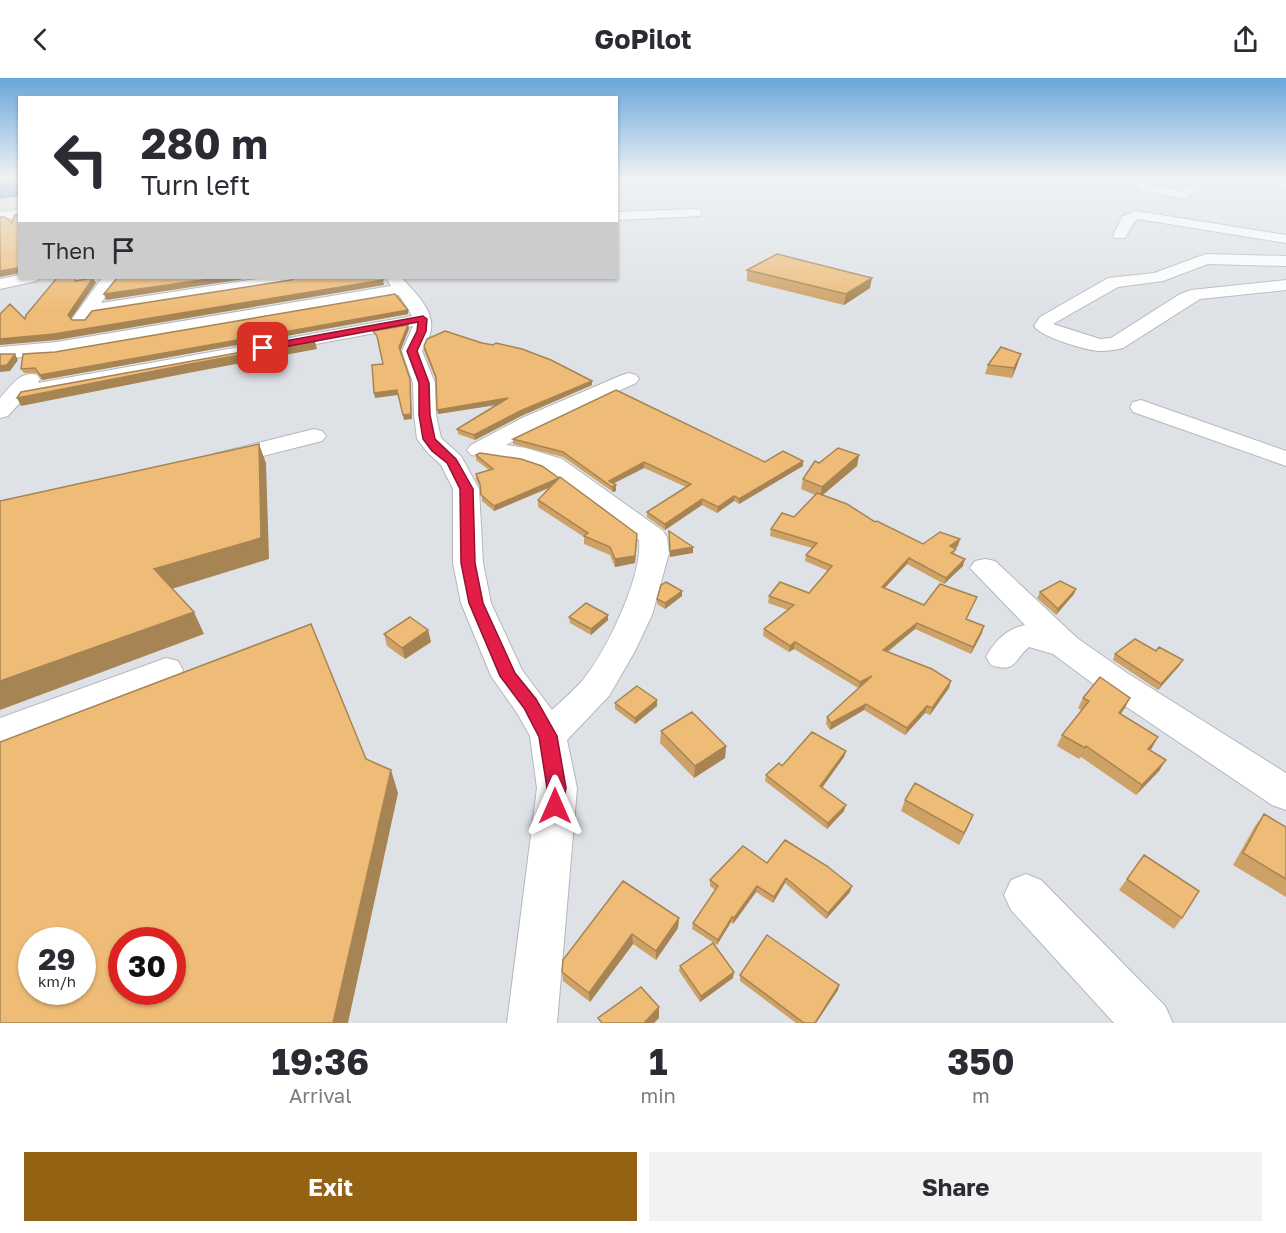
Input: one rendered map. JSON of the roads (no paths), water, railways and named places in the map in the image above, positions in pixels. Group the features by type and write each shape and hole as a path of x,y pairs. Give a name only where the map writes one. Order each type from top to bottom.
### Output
{"street":[{"path":"1120,235 1127,221"},
{"path":"1174,221 1286,239"},
{"path":"1286,261 1206,259 1157,278 1114,282 1046,321 1044,327 1099,345 1116,344 1186,298 1197,294 1286,285"},
{"path":"1157,278 1197,294"},
{"path":"0,284 26,279"},
{"path":"16,394 73,329 106,285 189,279"},
{"path":"16,394 251,309 291,279"},
{"path":"0,353 57,348 251,309 372,279"},
{"path":"88,310 251,309 408,297"},
{"path":"73,329 251,309 408,297"},
{"path":"408,297 422,331 412,351 424,383 424,415 429,439 452,461 466,489 468,563 476,603 508,676 530,704 548,736 557,788 532,1023"},
{"path":"16,394 251,309"},
{"path":"452,461 629,379"},
{"path":"0,381 16,394"},
{"path":"1141,407 1286,459"},
{"path":"197,465 314,436"},
{"path":"481,449 526,455 554,464 653,537 656,553 636,615 619,651 597,687 548,736"},
{"path":"985,568 1065,646 1115,682 1286,793"},
{"path":"1003,657 1011,643 1021,636 1065,646"},
{"path":"0,732 166,670"},
{"path":"1026,895 1148,1023"}]}
